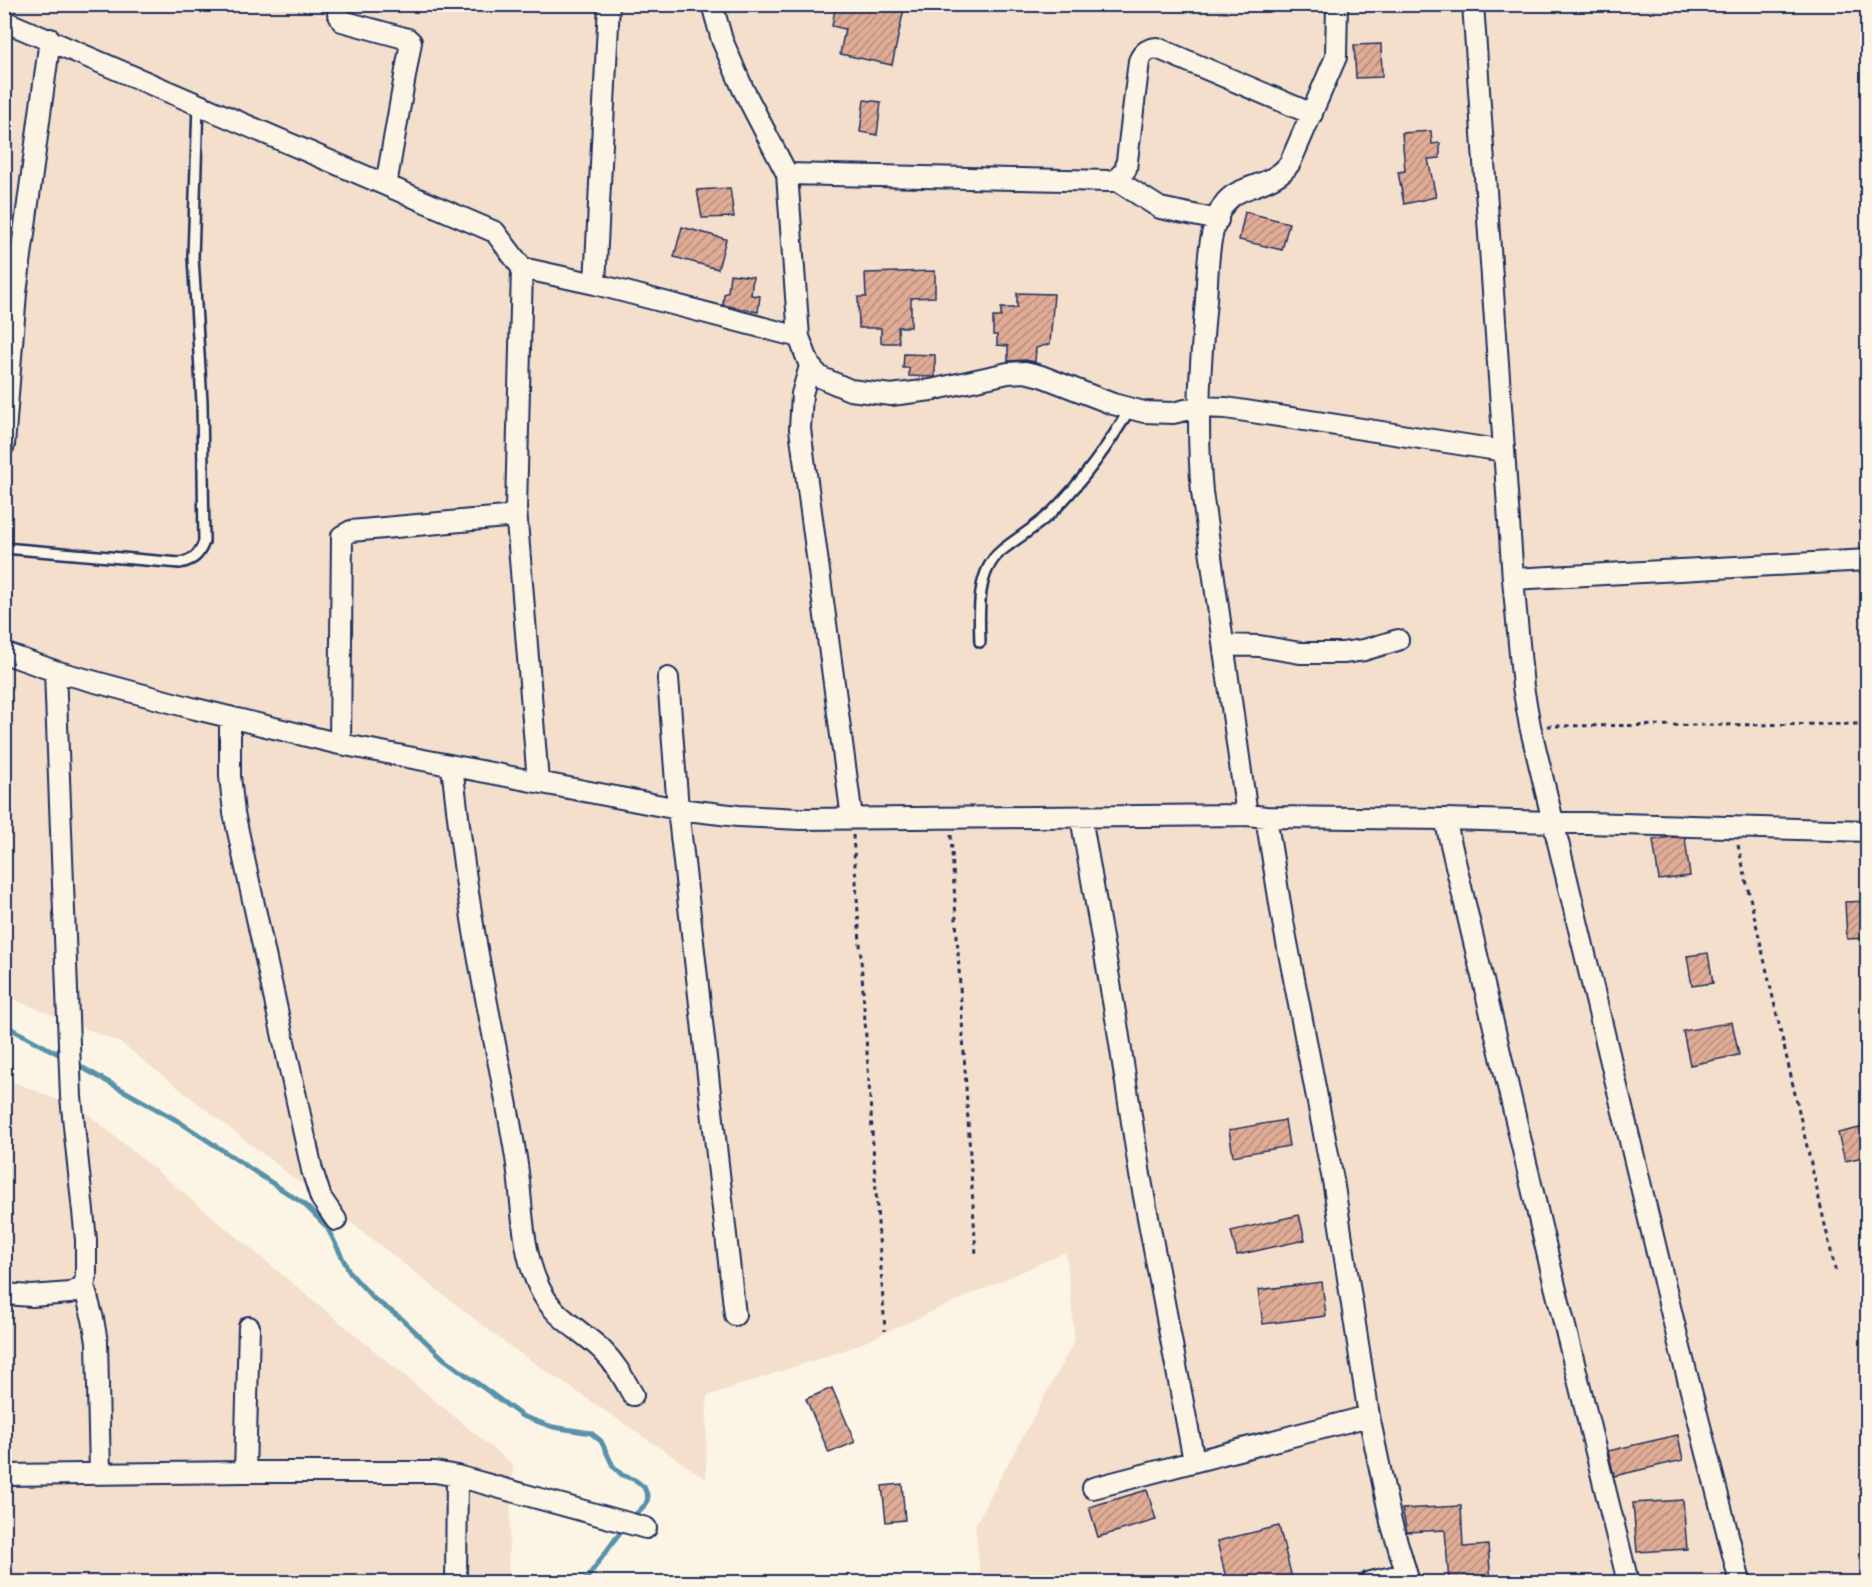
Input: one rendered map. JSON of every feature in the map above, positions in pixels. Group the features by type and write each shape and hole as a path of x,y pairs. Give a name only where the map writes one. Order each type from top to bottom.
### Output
{"street":[{"path":"339,4 340,18 346,23 408,39 411,42 386,185"},
{"path":"595,284 609,4"},
{"path":"712,4 722,40 739,79 787,174 799,338 810,366 820,377 850,390 891,395 931,390 1008,373 1025,372 1144,412 1173,413 1198,406 1226,408 1504,451"},
{"path":"1337,4 1336,57 1312,114 1284,171 1230,198 1224,205 1218,220 1211,243 1198,406 1198,446 1202,492 1224,645 1256,816 1282,922 1333,1180 1369,1416 1391,1521 1408,1578 1370,1582"},
{"path":"1473,4 1513,579 1523,687 1530,726 1678,1340 1740,1582"},
{"path":"4,21 495,232 522,268 516,508 538,782"},
{"path":"4,445 16,294 50,39"},
{"path":"1116,180 1126,169 1139,61 1150,49 1156,48 1312,114"},
{"path":"787,174 1116,180 1160,208 1218,220"},
{"path":"522,268 595,284 799,338"},
{"path":"810,366 802,394 800,429 852,818"},
{"path":"340,744 342,536 351,531 506,517 516,508"},
{"path":"1513,579 1868,560"},
{"path":"1224,645 1259,646 1300,653 1343,652 1364,650 1398,640"},
{"path":"4,652 55,671 340,744 678,809 738,816 800,819 1256,816 1868,831"},
{"path":"55,671 71,1097 86,1240 84,1286 97,1342 100,1473"},
{"path":"668,678 678,809 735,1315"},
{"path":"230,717 230,776 234,813 312,1170 321,1198 336,1220"},
{"path":"452,767 471,912 516,1160 525,1234 538,1285 547,1302 560,1317 602,1350 618,1369 633,1395"},
{"path":"1081,817 1117,1024 1140,1175 1194,1461"},
{"path":"1445,819 1555,1286 1628,1582"},
{"path":"4,1294 32,1296 70,1293 84,1286"},
{"path":"245,1472 249,1327"},
{"path":"1093,1488 1369,1416"},
{"path":"4,1475 245,1472 435,1473 457,1476 646,1528"},
{"path":"456,1582 457,1476"}],"lane":[{"path":"4,548 180,563 190,561 200,553 204,542 202,402 193,256 198,104"},
{"path":"980,642 979,610 982,588 988,569 998,553 1053,511 1104,451 1130,408"}],"path":[{"path":"1530,726 1868,724"},
{"path":"852,818 885,1331"},
{"path":"950,818 976,1255"},
{"path":"1734,826 1836,1273"}],"shaded area":[{"path":"4,5 1867,5 1867,1582 981,1582 975,1525 1075,1340 1066,1252 851,1348 707,1396 706,1479 509,1346 121,1043 5,996"},
{"path":"4,1078 83,1110 513,1465 508,1568 512,1582 5,1582"}],"building":[{"path":"836,4 905,4 892,65 840,54 845,29 832,26"},
{"path":"1381,44 1382,77 1356,78 1354,45"},
{"path":"864,100 881,102 877,135 860,132"},
{"path":"1431,131 1432,144 1440,143 1440,158 1428,159 1436,197 1404,204 1398,172 1405,171 1402,133"},
{"path":"730,188 734,217 702,218 697,190"},
{"path":"1245,212 1289,223 1282,250 1239,240"},
{"path":"682,227 726,239 718,269 674,257"},
{"path":"935,271 935,297 911,298 911,327 898,327 899,343 881,343 881,328 859,328 858,297 866,297 865,273"},
{"path":"730,274 753,277 751,295 760,296 758,312 723,305 724,294 728,292"},
{"path":"1017,293 1054,294 1050,344 1036,348 1035,362 1008,361 1008,346 997,345 997,335 993,335 993,317 1001,317 1001,308 1017,308"},
{"path":"904,354 935,355 935,377 909,376 909,368 903,368"},
{"path":"1671,837 1685,838 1690,876 1659,880 1653,840"},
{"path":"1868,901 1868,938 1847,939 1845,902"},
{"path":"1708,953 1713,983 1692,986 1687,956"},
{"path":"1732,1022 1739,1055 1690,1065 1683,1031"},
{"path":"1285,1120 1289,1146 1233,1156 1229,1130"},
{"path":"1868,1126 1868,1156 1845,1161 1838,1133"},
{"path":"1299,1215 1305,1240 1237,1255 1231,1231"},
{"path":"1322,1282 1326,1316 1263,1324 1258,1290"},
{"path":"832,1388 855,1442 829,1453 806,1399"},
{"path":"1678,1435 1683,1460 1614,1476 1608,1451"},
{"path":"902,1484 905,1520 886,1522 882,1486"},
{"path":"1147,1490 1156,1520 1098,1537 1089,1507"},
{"path":"1683,1500 1687,1549 1637,1552 1633,1503"},
{"path":"1461,1506 1463,1547 1488,1545 1491,1582 1449,1582 1445,1530 1407,1532 1402,1509"},
{"path":"1279,1526 1293,1582 1227,1582 1217,1541"}],"waterway":[{"path":"4,1025 64,1057"},
{"path":"74,1063 178,1121 304,1204 327,1227 350,1273 374,1299 402,1319 443,1358 522,1416 553,1427 591,1433 601,1441 613,1466 622,1475 635,1480 644,1487 648,1497 646,1504 631,1519"},
{"path":"584,1582 625,1526"}]}
